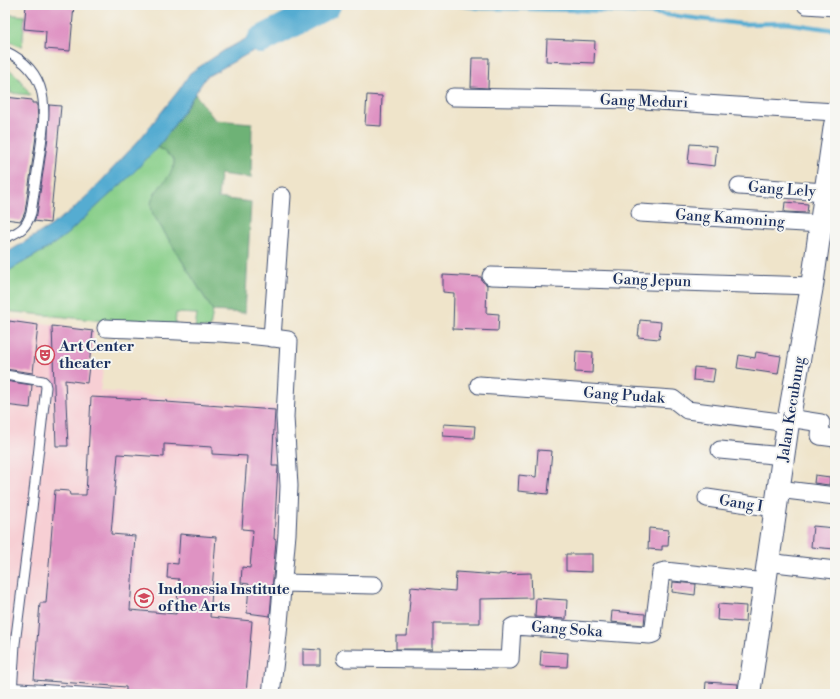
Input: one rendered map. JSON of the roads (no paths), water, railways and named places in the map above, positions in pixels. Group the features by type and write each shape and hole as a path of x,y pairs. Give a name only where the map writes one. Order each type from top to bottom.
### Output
{"street":[{"path":"806,5 835,7"},
{"name":"Gang Meduri","path":"453,97 642,100 835,112"},
{"name":"Jalan Kecubung","path":"751,694 766,572 788,420 812,286 835,125"},
{"name":"Gang Lely","path":"738,186 825,192"},
{"path":"272,338 282,196"},
{"name":"Gang Kamoning","path":"640,213 821,224"},
{"name":"Gang Jepun","path":"492,276 812,286"},
{"path":"106,328 288,340 285,417 289,486 287,534 271,694"},
{"name":"Gang Pudak","path":"479,385 673,399 687,410 821,423 820,436 835,438"},
{"path":"720,450 783,456"},
{"name":"Gang I","path":"707,498 777,499 835,496"},
{"path":"766,572 835,570"},
{"name":"Gang Soka","path":"345,658 510,660 512,627 514,626 650,635 653,634 661,572 766,572"},
{"path":"282,583 374,585"}],"lane":[{"path":"5,51 26,65 35,74 41,87 44,103 44,125 32,213 28,224 20,231 5,238"},
{"path":"5,375 43,381 46,386 10,690 112,694"}],"water":[{"path":"291,15 298,26 206,77 158,147 130,176 66,235 48,248 5,273 5,254 49,227 72,210 92,191 140,139 179,90 190,73 225,50"}],"waterway":[{"path":"261,40 327,5"},
{"path":"459,5 480,8 652,13 742,24 786,23 835,30"}],"place":[{"name":"Art Center theater","path":"45,355"},
{"name":"Indonesia Institute of the Arts","path":"144,598"}]}
